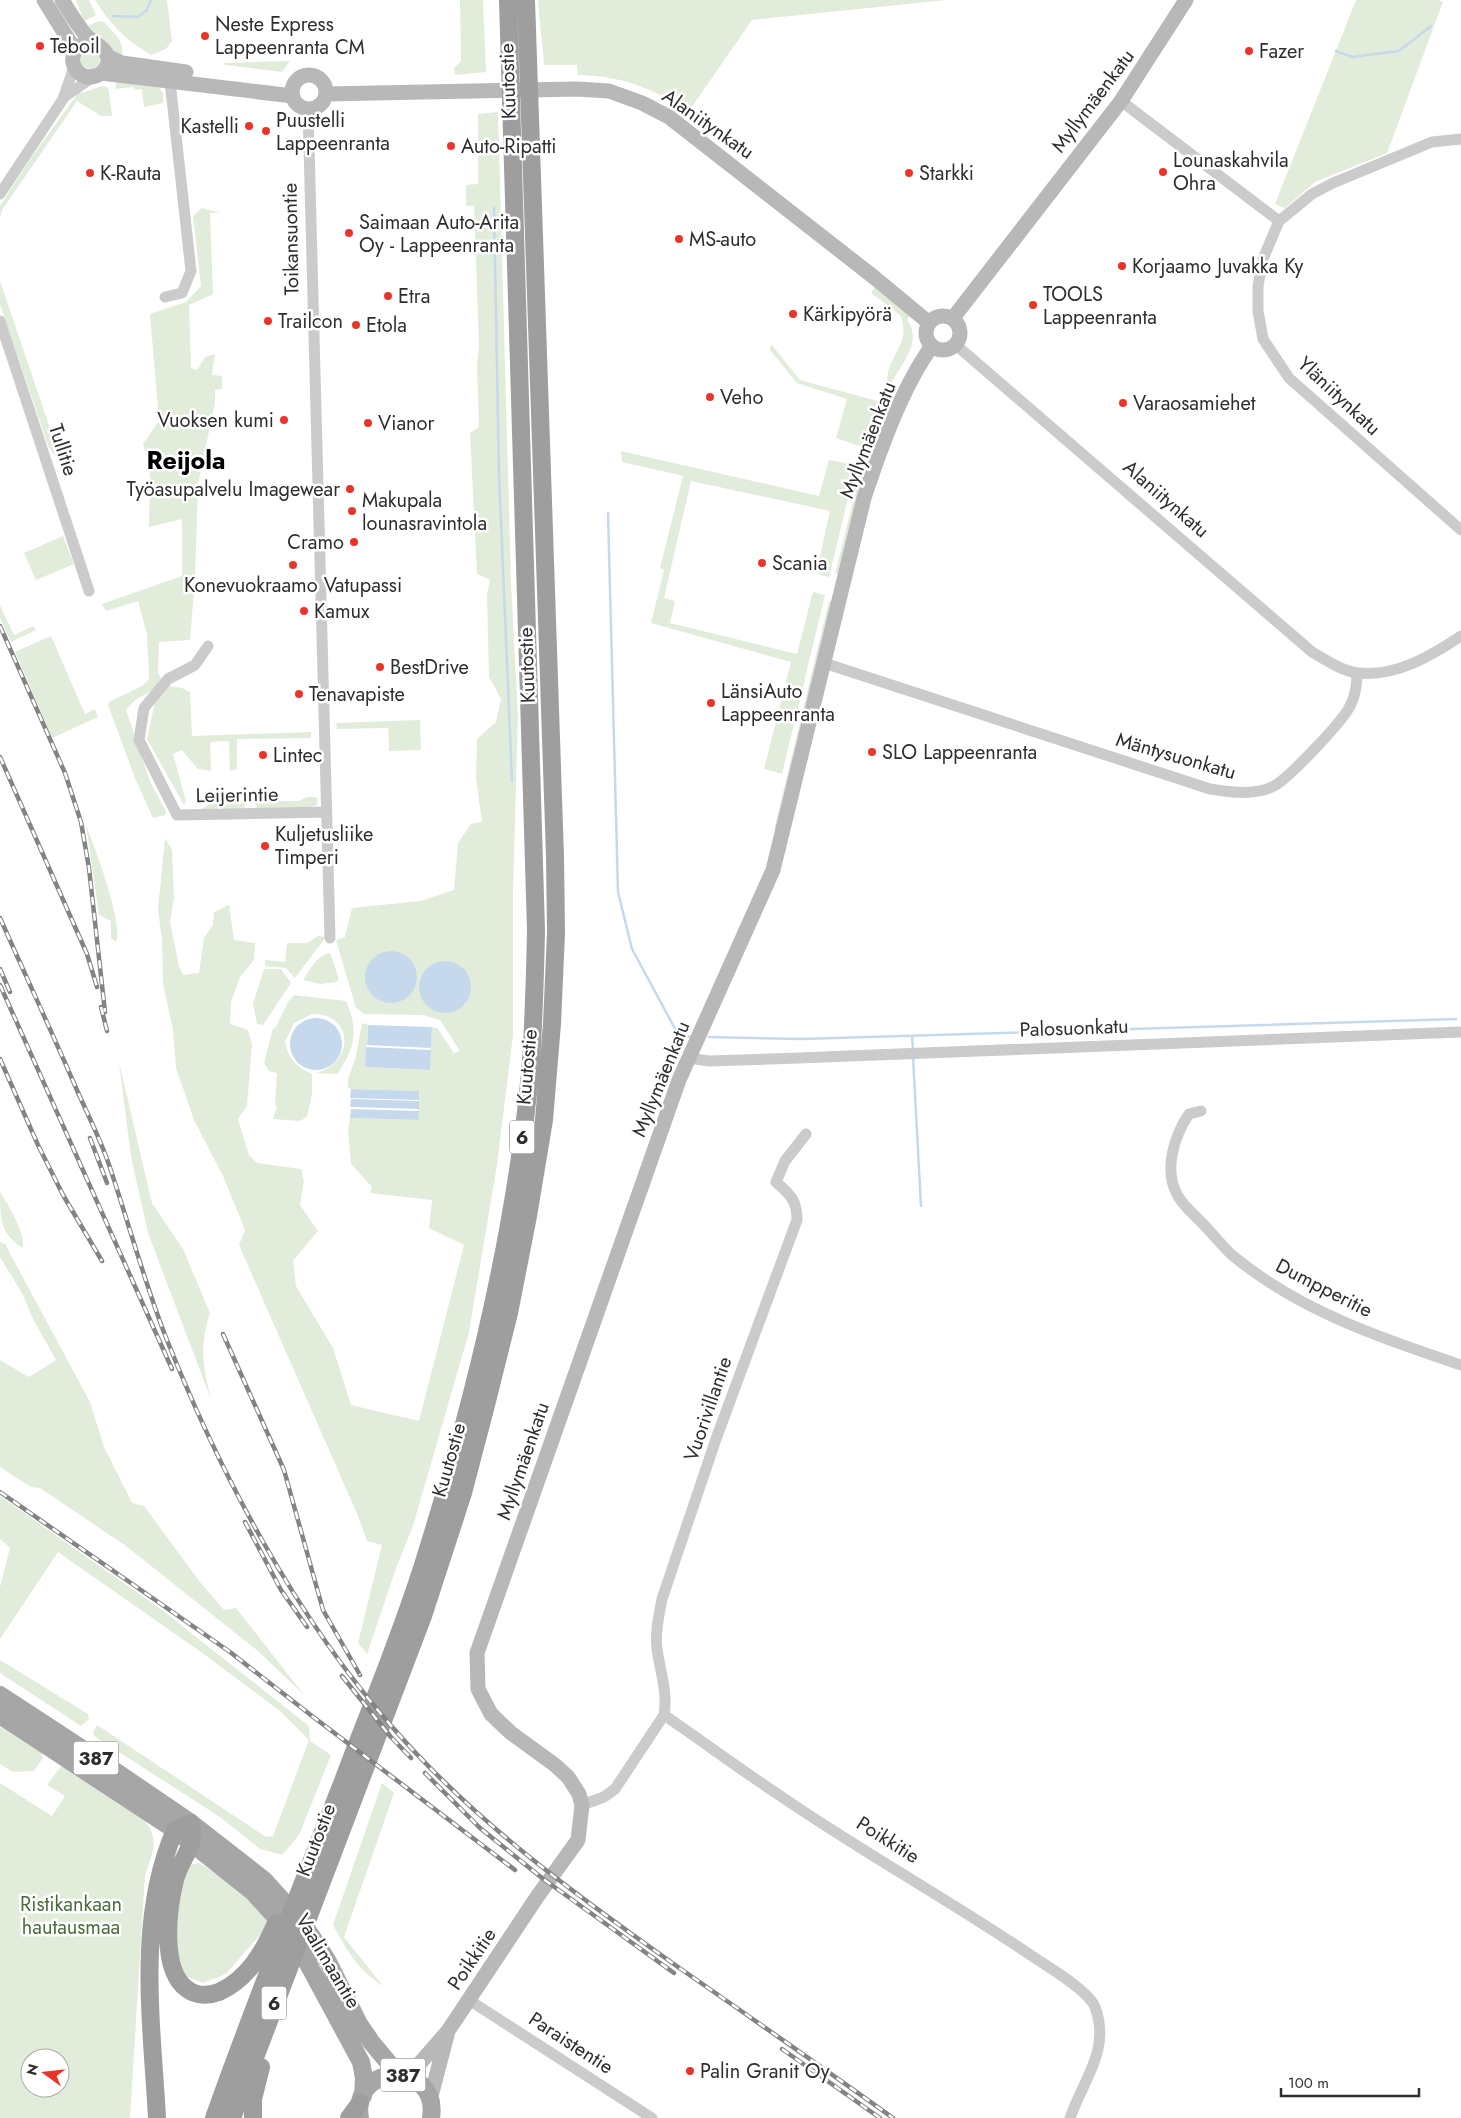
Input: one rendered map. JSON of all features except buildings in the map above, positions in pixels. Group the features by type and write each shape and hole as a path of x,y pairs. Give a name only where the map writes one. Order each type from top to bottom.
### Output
{"highway":[{"name":"Kuutostie","path":"214,2118 256,2003 389,1661 425,1557 475,1377 509,1219 521,1146 530,1072 536,930 507,0"},
{"name":"Kuutostie","path":"232,2118 423,1616 463,1493 508,1312 528,1216 544,1120 552,1024 556,933 555,856 527,0"},
{"path":"157,2118 151,1942 158,1882 168,1846 183,1826 192,1841 175,1880 169,1937 170,1957 176,1978 184,1987 197,1994 213,1994 225,1989 244,1976 266,1942 389,1661"},
{"path":"253,2118 253,2098 258,2074 320,1889"},
{"path":"349,2118 361,2106"}],"main road":[{"path":"44,0 75,50"},
{"path":"62,0 79,27 92,42 102,46 108,56 122,63 293,90"},
{"name":"Myllymäenkatu","path":"953,318 1120,101 1186,0"},
{"path":"92,42 82,43 72,55 74,67 82,75 293,90"},
{"path":"97,75 107,66 108,56"},
{"path":"314,76 322,81 326,94 321,103 308,109 300,106 293,90 302,77 314,76"},
{"name":"Alaniitynkatu","path":"326,94 577,89 609,91 642,103 669,117 736,168 928,322"},
{"path":"940,315 953,318 959,326 960,336 956,345 948,350 939,350 932,346 926,339 925,331 928,322 940,315"},
{"name":"Myllymäenkatu","path":"581,1800 568,1778 555,1765 511,1733 491,1714 478,1689 477,1653 657,1141 689,1058 773,870 864,498 876,460 904,396 932,346"},
{"name":"387","path":"0,1695 183,1826"},
{"path":"0,1715 183,1826"},
{"name":"Poikkitie","path":"401,2075 422,2062 448,2031 537,1897 578,1840 581,1800"},
{"name":"Vaalimaantie","path":"183,1826 302,1922 327,1960 359,2024 378,2051 401,2075"},
{"name":"Vaalimaantie","path":"192,1841 258,1886 293,1936 361,2062 364,2078 361,2106"},
{"name":"Poikkitie","path":"430,2100 448,2031"},
{"name":"387","path":"361,2106 375,2081 388,2075 401,2075 420,2084 430,2100 431,2118"}],"street":[{"path":"0,194 63,98 74,67"},
{"path":"63,98 97,75"},
{"path":"165,297 182,293 191,271 170,81"},
{"path":"1120,101 1279,222"},
{"name":"Toikansuontie","path":"308,109 330,938"},
{"name":"Yläniitynkatu","path":"1461,139 1432,142 1333,183 1312,194 1279,222 1262,259 1258,286 1258,311 1263,339 1289,378 1461,530"},
{"name":"Tullitie","path":"0,321 89,592"},
{"name":"Alaniitynkatu","path":"956,345 1312,652 1357,673"},
{"path":"1357,673 1397,669 1418,662 1461,636"},
{"name":"Leijerintie","path":"208,646 195,665 168,679 144,708 139,740 176,815 326,812"},
{"name":"Mäntysuonkatu","path":"824,663 1210,789 1241,794 1273,787 1303,761 1350,708 1356,691 1357,673"},
{"name":"Palosuonkatu","path":"689,1058 710,1061 1461,1032"},
{"name":"Dumpperitie","path":"1201,1111 1189,1114 1182,1124 1172,1152 1170,1172 1172,1186 1179,1198 1230,1254 1272,1284 1306,1304 1356,1328 1461,1365"},
{"name":"Vuorivillantie","path":"664,1714 666,1700 657,1647 658,1622 662,1599 716,1440 797,1220 797,1206 787,1192 776,1182 784,1161 806,1134"},
{"path":"581,1800 604,1797 614,1789 664,1714"},
{"name":"Poikkitie","path":"664,1714 779,1796 977,1919 1078,1987 1095,2005 1099,2020 1100,2040 1094,2066 1070,2118"},
{"name":"Paraistentie","path":"469,2000 652,2118"}],"green space":[{"path":"76,0 89,0 96,15 84,21"},
{"path":"95,0 167,0 172,41 166,49 151,55 119,31"},
{"path":"460,0 483,0 486,72 455,75 454,68 461,61"},
{"path":"538,0 946,0 752,20 689,111 662,96 636,85 609,78 578,75 577,65 544,65"},
{"path":"1356,0 1438,0 1443,2 1387,153 1315,182 1285,208 1275,204"},
{"path":"99,21 104,22 119,39 122,48 120,59 105,40 88,26"},
{"path":"86,49 94,49 100,55 100,63 94,69 86,69 80,63 80,55"},
{"path":"290,61 282,72 225,65 223,63"},
{"path":"117,80 156,84 163,93 163,103 144,107 142,89 135,90 134,87 115,89"},
{"path":"102,86 107,87 109,91 112,116 101,116 77,101 2,210 0,218 0,206 31,158 79,92 82,93"},
{"path":"498,112 511,581 518,717 513,891 513,1035 497,1165 469,1332 413,1526 396,1568 367,1654 358,1643 382,1545 367,1541 358,1516 239,1245 245,1230 223,1176 194,1120 176,1068 173,1030 163,984 162,940 158,909 165,838 172,850 174,898 170,922 179,966 183,975 199,973 204,938 213,925 214,912 229,905 234,940 255,943 254,960 240,977 231,1002 230,1024 248,1030 252,1044 247,1106 238,1119 249,1155 257,1163 301,1169 304,1181 300,1205 318,1231 293,1261 296,1286 333,1348 351,1405 419,1421 464,1245 429,1228 432,1200 370,1193 372,1187 351,1164 348,1131 350,1118 418,1120 419,1091 351,1089 348,1087 348,1079 356,1056 362,1023 368,1025 365,1067 429,1070 432,1027 437,1028 454,1053 460,1051 440,1020 423,1015 364,1014 356,1008 336,940 345,937 352,908 421,901 454,890 458,843 471,824 482,822 476,778 477,739 496,722 501,699 489,677 487,595 490,580 477,574 470,433 479,427 477,365 479,346 474,206 466,206 466,185 478,184 478,114"},
{"path":"202,208 220,213 210,213 213,294 189,305 191,368 197,370 205,357 215,354 212,375 222,376 222,389 215,390 215,402 198,484 195,578 190,640 159,642 158,673 161,678 154,690 135,700 126,710 151,784 166,811 165,815 153,818 135,778 108,705 109,702 142,686 149,679 147,634 138,601 106,611 102,604 182,576 182,519 149,527 150,471 143,444 159,421 150,314 186,302 201,286 193,216"},
{"path":"0,281 55,443 65,441 66,453 56,457 49,448 0,304"},
{"path":"875,287 910,315 907,320 913,336 912,344 905,360 891,383 888,384 888,372 903,336 903,326 901,316 871,293"},
{"path":"771,344 800,380 881,402 862,447 836,438 847,399 797,383 770,350"},
{"path":"621,451 819,496 829,460 856,465 829,577 820,575 817,570 830,511 691,481 664,598 675,601 670,623 797,654 812,595 814,592 825,595 782,774 764,769 791,662 651,623 664,570 660,568 683,476 622,462"},
{"path":"861,469 863,479 839,572 835,574"},
{"path":"63,536 74,564 36,580 24,553"},
{"path":"829,601 832,601 777,831 774,830"},
{"path":"0,605 14,635 33,626 36,630 11,642 0,618"},
{"path":"51,636 85,714 95,709 98,717 52,738 15,652"},
{"path":"168,686 182,688 190,692 192,736 311,732 311,738 237,739 237,769 230,771 229,741 210,742 211,771 198,769 182,750 173,754 186,801 184,805 147,739 155,702"},
{"path":"420,720 421,750 389,751 388,728 337,729 336,723"},
{"path":"212,789 216,801 244,801 245,809 201,809 210,804 206,791"},
{"path":"307,797 318,799 317,805 306,808 257,808 255,801 299,801"},
{"path":"86,825 112,903 116,919 116,942 111,938 111,921 99,915"},
{"path":"318,936 326,937 295,978 286,968 265,966 265,960 285,962 287,943 307,943"},
{"path":"330,953 339,979 336,982 320,984 303,980 321,957"},
{"path":"264,969 281,969 291,983 263,1025 257,1024 253,1004"},
{"path":"294,995 346,1001 354,1030 348,1056 337,1074 315,1073 333,1065 339,1058 343,1050 343,1033 339,1025 327,1016 312,1014 294,1023 285,1042 286,1048 294,1062 312,1074 312,1094 307,1117 300,1121 273,1119 277,1106 275,1105 277,1073 269,1071 264,1063 273,1028 275,1029 288,1002"},
{"path":"119,1062 152,1203 183,1249 210,1313 204,1336 203,1358 212,1402 148,1233 131,1157"},
{"path":"0,1192 22,1234 23,1248 15,1243 3,1225 0,1210"},
{"path":"0,1242 5,1244 90,1402 104,1447 132,1503 144,1506 200,1582 224,1610 236,1608 305,1696 258,1651 126,1546 40,1488 31,1487 0,1467 0,1360 29,1377 56,1360 34,1321 22,1293 0,1257"},
{"path":"0,1496 162,1610 309,1726 310,1741 331,1755 299,1835 282,1855 260,1849 220,1817 94,1736 93,1732 97,1725 266,1837 273,1836 309,1740 280,1711 201,1652 58,1552 0,1639 0,1587 10,1548 0,1539"},
{"path":"0,1660 88,1714 89,1719 81,1726 0,1673"},
{"path":"0,1725 40,1749 43,1758 34,1771 13,1772 0,1764"},
{"name":"Ristikankaan hautausmaa","path":"62,1765 144,1820 154,1840 154,1847 145,1876 130,2118 0,2118 0,1783 52,1816 65,1796 47,1785"},
{"path":"382,1783 394,1793 344,1937 383,1986 360,1966 333,1925"},
{"path":"199,1863 237,1890 271,1922 226,1974 203,1983 178,1973 173,1939 184,1871 190,1865"}],"water":[{"path":"391,951 405,955 413,963 417,977 413,991 405,999 391,1003 377,999 369,991 365,977 369,963 377,955"},
{"path":"445,961 459,965 467,973 471,987 467,1001 459,1009 445,1013 431,1009 423,1001 419,987 423,973 431,965"},
{"path":"316,1018 330,1022 338,1030 342,1044 338,1058 330,1066 316,1070 302,1066 294,1058 290,1044 294,1030 302,1022"},
{"path":"368,1025 432,1027 431,1048 367,1045"},
{"path":"366,1047 431,1050 430,1070 365,1067"},
{"path":"351,1089 419,1091 419,1100 350,1098"},
{"path":"351,1099 419,1101 419,1109 350,1107"},
{"path":"351,1109 419,1111 418,1120 350,1118"}],"waterway":[{"path":"113,16 138,17 147,10 151,0"},
{"path":"1336,51 1352,57 1399,51 1431,26"},
{"path":"494,208 499,474 512,781"},
{"path":"608,513 618,892 632,949 679,1036 692,1037"},
{"path":"709,1037 802,1039 1456,1019"},
{"path":"912,1036 913,1049"},
{"path":"913,1057 921,1206"}],"railway":[{"path":"0,626 65,773 81,822 89,868 105,1012"},
{"path":"0,757 87,954 97,987"},
{"path":"0,918 103,1149 165,1335 210,1439 235,1491 263,1542 324,1640 358,1686 426,1763 459,1796 528,1856 640,1940 893,2118"},
{"path":"0,969 10,992"},
{"path":"0,985 172,1369"},
{"path":"101,1007 107,1031"},
{"path":"0,1059 38,1145 63,1195 102,1261"},
{"path":"90,1138 107,1183"},
{"path":"223,1334 284,1470 323,1610 360,1675"},
{"path":"0,1492 230,1652 515,1870"},
{"path":"245,1522 281,1590 307,1627"},
{"path":"342,1676 390,1736 411,1758"},
{"path":"425,1773 480,1828 542,1878 674,1973"},
{"path":"782,2049 880,2118"}],"place":[{"name":"Neste Express Lappeenranta CM","path":"205,36"},
{"name":"Teboil","path":"40,46"},
{"name":"Fazer","path":"1249,51"},
{"name":"Kastelli","path":"249,126"},
{"name":"Puustelli Lappeenranta","path":"266,131"},
{"name":"Auto-Ripatti","path":"451,146"},
{"name":"Lounaskahvila Ohra","path":"1163,172"},
{"name":"K-Rauta","path":"90,173"},
{"name":"Starkki","path":"909,173"},
{"name":"Saimaan Auto-Arita Oy - Lappeenranta","path":"349,233"},
{"name":"MS-auto","path":"679,239"},
{"name":"Korjaamo Juvakka Ky","path":"1122,266"},
{"name":"Etra","path":"388,296"},
{"name":"TOOLS Lappeenranta","path":"1033,305"},
{"name":"Kärkipyörä","path":"793,314"},
{"name":"Trailcon","path":"268,321"},
{"name":"Etola","path":"356,325"},
{"name":"Veho","path":"710,397"},
{"name":"Varaosamiehet","path":"1123,403"},
{"name":"Vuoksen kumi","path":"284,420"},
{"name":"Vianor","path":"368,423"},
{"name":"Työasupalvelu Imagewear","path":"350,489"},
{"name":"Makupala lounasravintola","path":"352,511"},
{"name":"Cramo","path":"354,542"},
{"name":"Scania","path":"762,563"},
{"name":"Konevuokraamo Vatupassi","path":"293,565"},
{"name":"Kamux","path":"304,611"},
{"name":"BestDrive","path":"380,667"},
{"name":"Tenavapiste","path":"299,694"},
{"name":"LänsiAuto Lappeenranta","path":"711,703"},
{"name":"SLO Lappeenranta","path":"872,752"},
{"name":"Lintec","path":"263,755"},
{"name":"Kuljetusliike Timperi","path":"265,846"},
{"name":"Palin Granit Oy","path":"690,2071"}],"district":[{"name":"Reijola","path":"186,460"}]}
